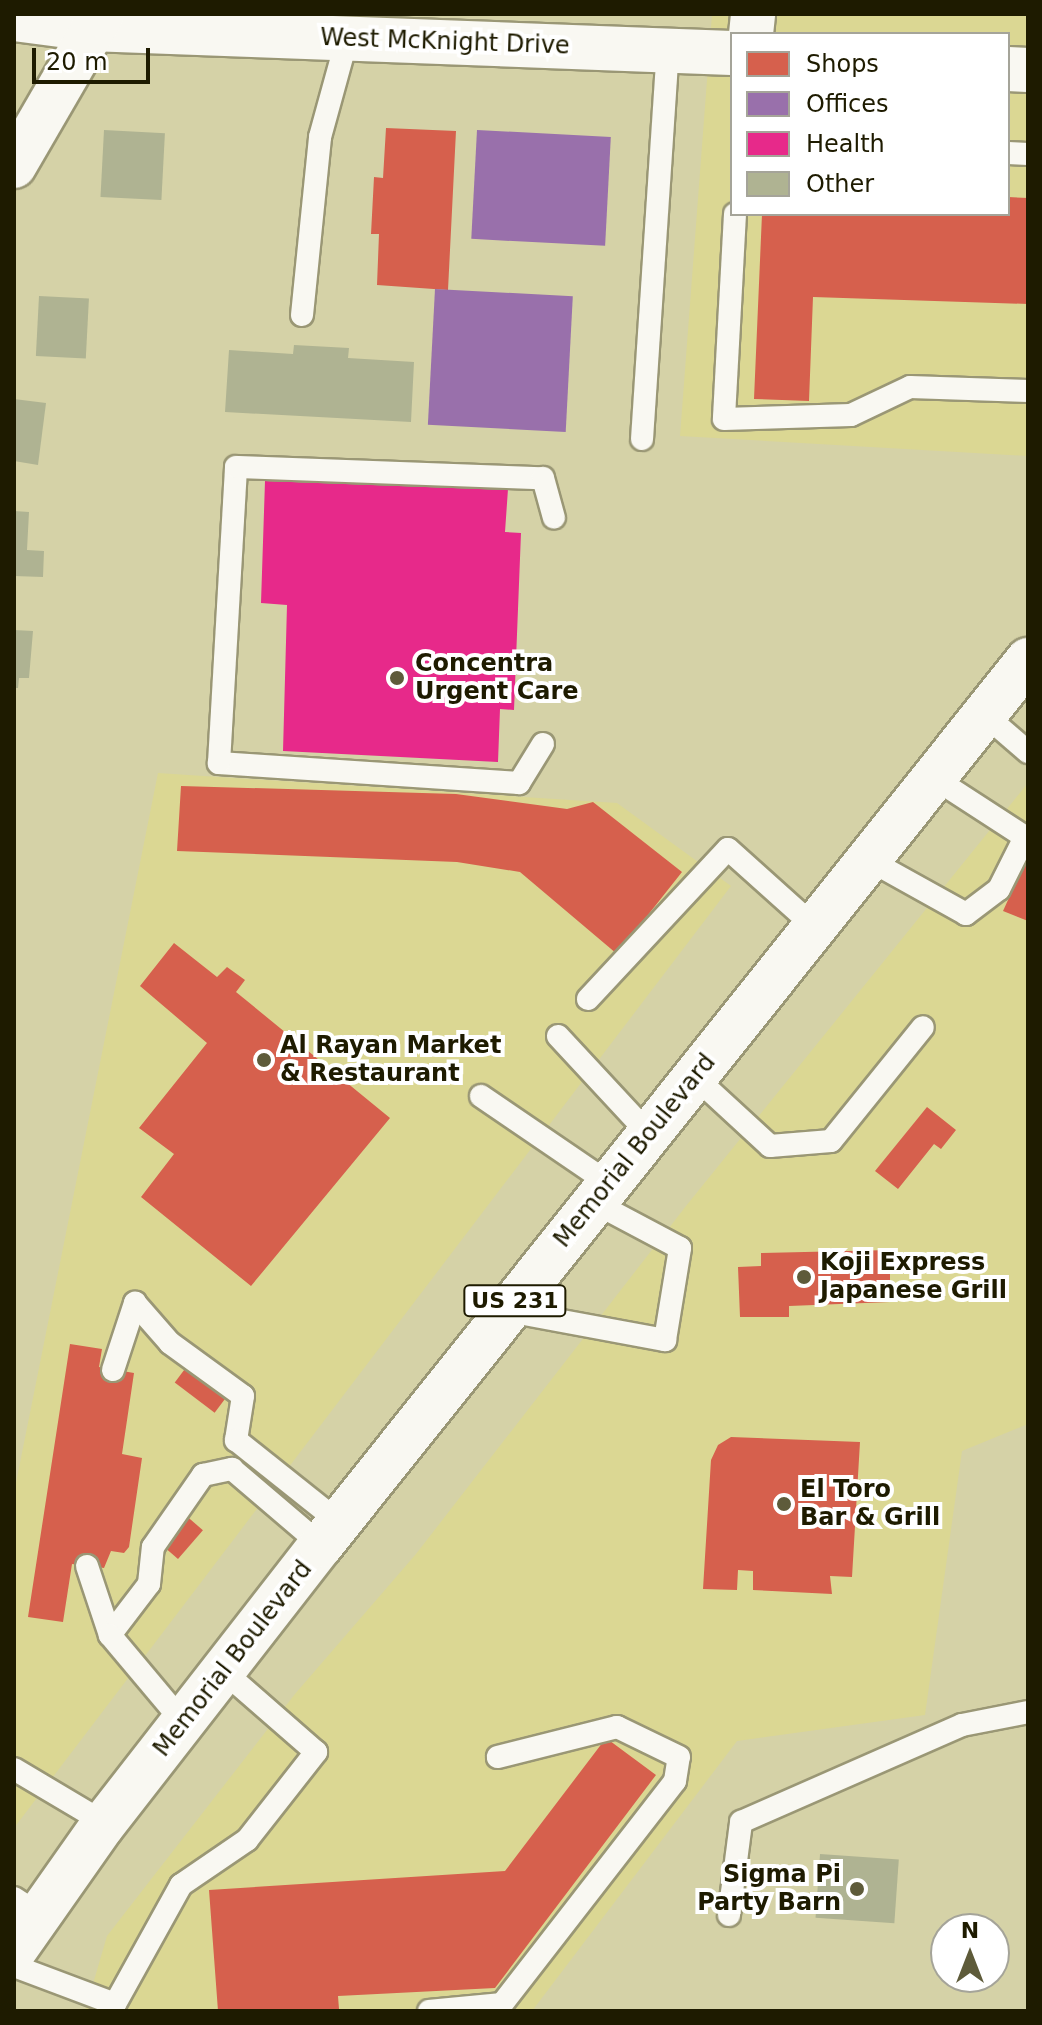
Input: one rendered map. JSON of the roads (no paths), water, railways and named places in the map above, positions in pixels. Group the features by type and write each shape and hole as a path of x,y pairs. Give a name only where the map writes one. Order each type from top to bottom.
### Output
{"main road":[{"name":"West McKnight Drive","path":"14,19 96,21 347,39 730,53"},
{"path":"14,166 96,21"},
{"name":"Memorial Boulevard","path":"14,1951 27,1907 105,1823 330,1534 1028,660"}],"lane":[{"path":"302,315 320,137 347,39"},
{"path":"642,439 668,49"},
{"path":"735,216 724,419 851,415 910,387 1028,391"},
{"path":"543,744 519,783 219,763 236,467 543,478 554,518"},
{"path":"984,714 1028,752"},
{"path":"869,860 966,914 999,889 1025,837 934,778"},
{"path":"588,999 728,849 815,927"},
{"path":"695,1077 770,1146 831,1141 923,1027"},
{"path":"558,1036 649,1134"},
{"path":"481,1096 602,1193 680,1248 665,1340 508,1311"},
{"path":"113,1370 135,1303 170,1343 243,1396 236,1440 330,1534"},
{"path":"110,1635 149,1584 153,1547 203,1475 232,1469 330,1534"},
{"path":"87,1566 110,1635 183,1722"},
{"path":"14,1966 124,2007 181,1885 247,1840 316,1752 223,1671"},
{"path":"729,1915 741,1822 962,1725 1028,1712"},
{"path":"429,2011 502,2004 675,1781 679,1757 617,1727 498,1757"},
{"path":"14,1769 105,1823"}],"place":[{"name":"Concentra Urgent Care","path":"397,678"},
{"name":"Al Rayan Market & Restaurant","path":"264,1060"},
{"name":"Koji Express Japanese Grill","path":"804,1277"},
{"name":"El Toro Bar & Grill","path":"784,1504"},
{"name":"Sigma Pi Party Barn","path":"857,1889"}]}
